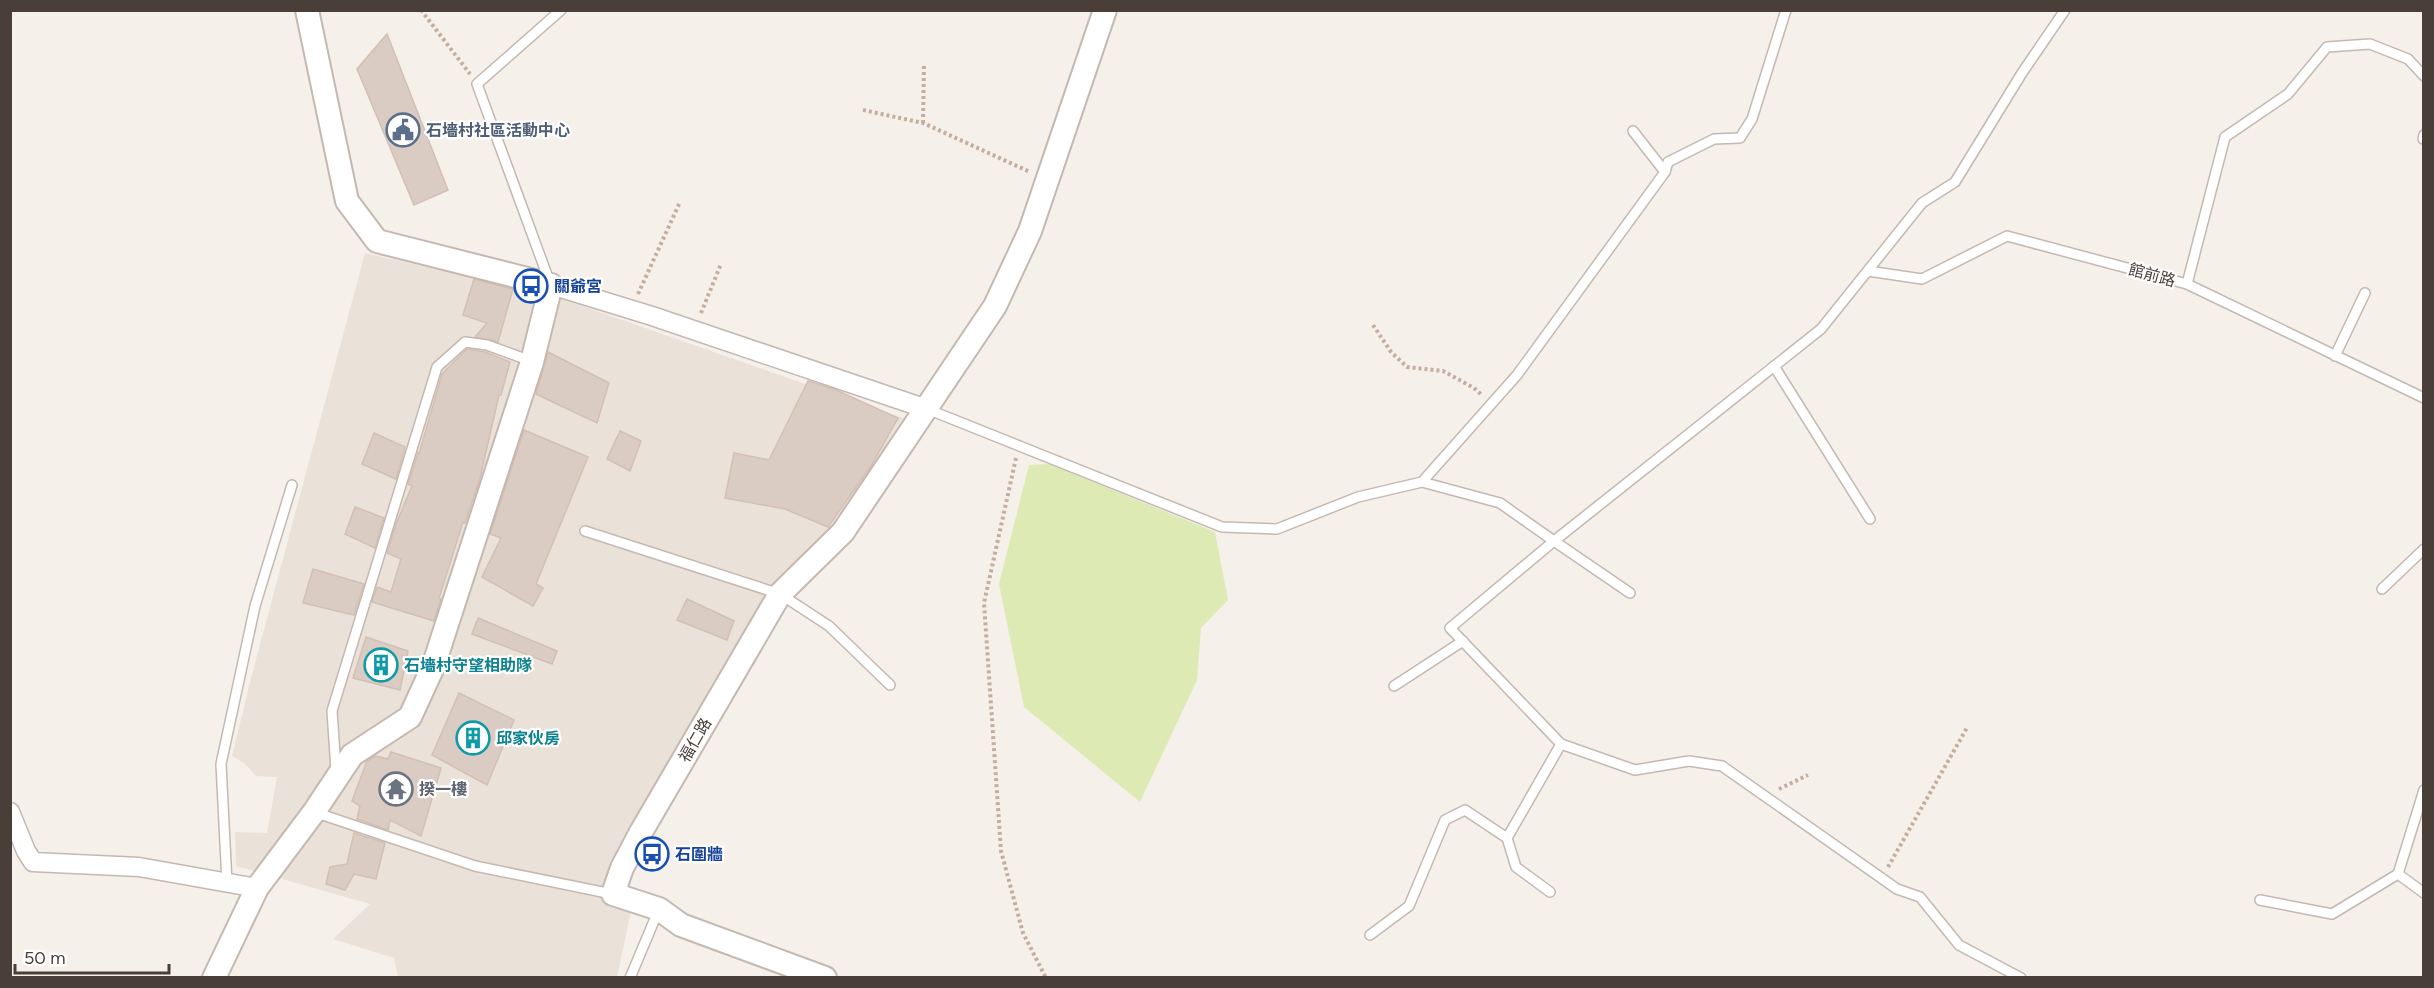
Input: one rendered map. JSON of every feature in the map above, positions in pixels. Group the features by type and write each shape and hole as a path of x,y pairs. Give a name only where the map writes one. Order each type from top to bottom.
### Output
{"street":[{"path":"307,10 347,201 376,241 551,285 630,309 924,408"},
{"name":"福仁路","path":"612,894 622,868 641,832 780,594 843,532 994,306 1030,231 1105,10"},
{"path":"214,978 256,888 314,812 352,755 410,717 433,667 532,362 551,285"},
{"path":"10,812 33,862 139,867 256,888"},
{"path":"612,894 659,909 681,925 825,978"}],"lane":[{"path":"551,285 477,84 561,10"},
{"path":"1422,482 1517,375 1665,172 1668,162 1714,139 1740,138 1752,118 1786,10"},
{"path":"2020,978 1959,945 1920,897 1897,889 1722,766 1689,761 1635,770 1561,744 1450,628 1554,541 1821,329 1922,203 1955,182 2022,73 2065,10"},
{"path":"2187,284 2225,137 2288,94 2326,46 2370,44 2409,59 2424,76"},
{"path":"1633,131 1665,172"},
{"name":"館前路","path":"1868,271 1922,279 2007,236 2187,284 2424,398"},
{"path":"2335,356 2365,293"},
{"path":"337,778 332,711 437,368 465,342 487,345 532,362"},
{"path":"1774,366 1870,519"},
{"path":"924,408 1222,527 1277,529 1358,497 1422,482 1500,503 1630,593"},
{"path":"227,883 221,764 255,606 292,485"},
{"path":"585,531 780,594 829,626 890,685"},
{"path":"2382,589 2424,549"},
{"path":"1394,686 1463,641"},
{"path":"1508,838 1561,744"},
{"path":"2260,900 2331,914 2398,874 2424,790"},
{"path":"1370,935 1409,906 1445,820 1465,810 1508,838 1516,867 1550,892"},
{"path":"314,812 474,866 612,894"},
{"path":"2398,874 2424,893"},
{"path":"630,978 659,909"}],"path":[{"path":"421,10 477,84"},
{"path":"923,123 924,64"},
{"path":"863,110 923,123 1048,180"},
{"path":"630,309 680,202"},
{"path":"694,330 721,264"},
{"path":"1373,326 1391,352 1407,367 1443,371 1474,388 1492,404"},
{"path":"1019,446 984,603 1001,851 1023,933 1046,978"},
{"path":"1882,878 1968,726"},
{"path":"1765,795 1808,775"}],"shaded area":[{"path":"365,253 554,296 906,419 618,867 631,911 617,977 398,977 394,958 333,939 370,904 236,866 235,832 267,833 277,777 256,776 244,763 232,756"}],"green space":[{"path":"1049,464 1215,532 1228,600 1201,628 1197,680 1140,802 1024,707 999,584 1029,465"}],"building":[{"name":"石墻村社區活動中心","path":"387,34 448,190 414,205 357,69"},
{"path":"474,279 513,289 498,342 475,337 487,323 463,315"},
{"path":"467,349 485,352 510,362 501,395 499,395 480,478 465,523 463,522 434,621 372,602 377,587 391,592 401,559 387,553 412,486 408,484 442,374"},
{"path":"548,352 609,383 597,423 536,394"},
{"path":"808,381 834,389 898,418 871,466 828,527 785,509 725,498 734,453 769,460"},
{"path":"524,430 588,457 536,584 543,588 533,606 482,577 501,538 490,534"},
{"path":"620,431 641,441 630,471 607,459"},
{"path":"374,433 405,447 396,479 362,464"},
{"path":"355,507 384,518 375,548 345,534"},
{"path":"313,569 364,584 354,615 303,603"},
{"path":"687,599 734,621 727,640 677,620"},
{"path":"478,618 557,651 552,664 472,634"},
{"name":"石墻村守望相助隊","path":"366,637 408,651 400,690 353,678"},
{"name":"邱家伙房","path":"459,693 514,720 487,785 432,755"},
{"name":"揆一樓","path":"391,752 441,768 421,836 390,820 388,830 357,819 360,806 352,801 367,761 376,756 388,759"},
{"path":"354,833 385,843 376,879 354,874 345,890 326,884 330,867 347,864"}],"place":[{"name":"石墻村社區活動中心","path":"403,130"},
{"name":"關爺宮","path":"531,286"},
{"name":"石墻村守望相助隊","path":"381,665"},
{"name":"邱家伙房","path":"473,738"},
{"name":"揆一樓","path":"396,789"},
{"name":"石圍牆","path":"652,854"}]}
